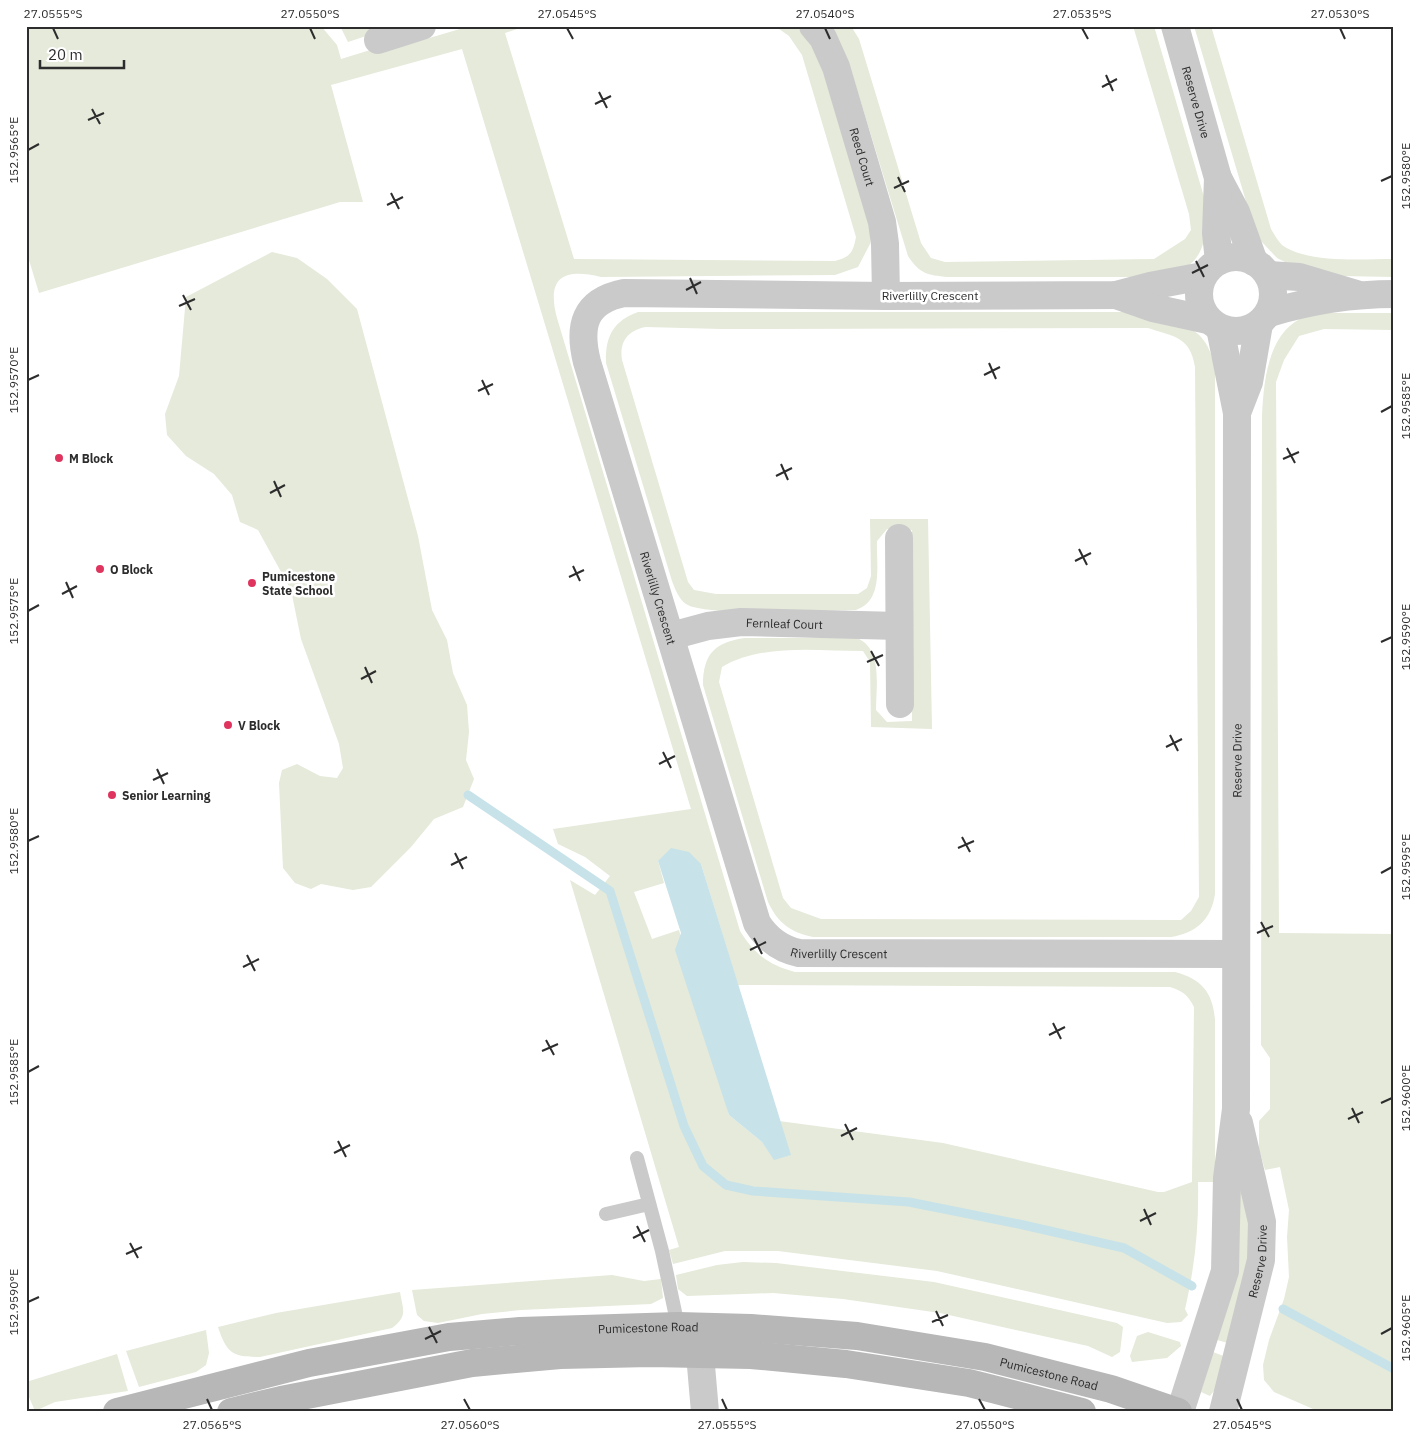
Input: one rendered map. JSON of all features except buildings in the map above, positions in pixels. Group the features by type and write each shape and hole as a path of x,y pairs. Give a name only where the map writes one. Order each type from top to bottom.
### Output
{"main road":[{"name":"Pumicestone Road","path":"118,1412 309,1364 449,1338 520,1331 688,1326 857,1336 985,1357 1111,1389 1179,1412"},
{"name":"Pumicestone Road","path":"231,1412 280,1400 472,1363 560,1355 700,1353 751,1355 846,1364 960,1381 1082,1412"}],"street":[{"path":"378,40 422,26"},
{"name":"Reed Court","path":"813,26 823,38 836,67 882,222 885,244 886,296"},
{"name":"Reserve Drive","path":"1175,26 1218,178 1236,212 1261,268"},
{"name":"Reserve Drive","path":"1211,268 1216,233 1218,178"},
{"path":"1358,294 1261,268 1243,257 1211,268 1199,298 1202,310 1214,324 1240,332 1264,319 1301,304 1358,294 1394,294"},
{"name":"Riverlilly Crescent","path":"1211,268 1116,295 886,296 624,293 609,296 596,305 586,316 582,334 587,362 757,923 764,934 786,951 831,954 1236,954"},
{"path":"1261,268 1274,294 1264,319"},
{"name":"Riverlilly Crescent","path":"1116,295 1153,308 1214,324"},
{"name":"Reserve Drive","path":"1237,413 1249,382 1264,319"},
{"name":"Reserve Drive","path":"1179,1412 1224,1271 1227,1178 1236,1109 1237,413 1214,324"},
{"path":"900,538 900,704"},
{"name":"Fernleaf Court","path":"671,636 708,626 741,622 899,626"},
{"name":"Reserve Drive","path":"1223,1412 1255,1292 1261,1260 1262,1222 1236,1109"},
{"path":"688,1326 700,1353 705,1412"}],"lane":[{"path":"636,1158 662,1251 688,1326"},
{"path":"606,1214 649,1204"}],"green space":[{"path":"26,26 321,26 337,45 341,59 380,47 382,52 470,26 526,26 505,33 574,259 835,261 844,258 850,253 854,247 856,237 802,55 789,36 775,26 796,26 811,44 821,64 871,231 870,244 858,267 835,275 601,277 577,274 568,275 561,279 556,285 554,293 557,318 740,931 763,958 777,966 795,972 1175,972 1199,983 1209,995 1215,1020 1215,1182 1198,1182 1196,1246 1185,1309 1188,1315 1181,1322 1167,1323 937,1271 778,1251 725,1251 673,1264 669,1250 679,1247 570,880 595,895 610,876 585,857 558,844 553,829 691,809 462,49 331,85 363,202 340,202 39,293 26,250","holes":["658,861 701,864 738,985 1170,987 1182,992 1190,999 1194,1007 1192,1182 1164,1192 1158,1192 943,1143 779,1121 790,1155 774,1159 762,1142 729,1115 679,930 652,939 634,892 664,883"]},
{"path":"340,26 377,26 375,33 348,42"},
{"path":"830,26 851,26 859,39 921,243 931,258 945,262 1154,259 1185,239 1191,230 1189,214 1133,26 1154,26 1204,197 1206,224 1200,252 1188,266 1159,277 948,277 929,274 920,270 908,256 852,73"},
{"path":"1194,26 1211,26 1271,229 1279,242 1293,251 1321,258 1352,260 1394,259 1394,277 1341,276 1293,266 1277,258 1261,241 1248,208"},
{"path":"272,252 297,258 327,279 357,309 418,536 432,610 447,640 453,673 467,705 469,732 466,760 474,779 463,807 434,819 411,847 371,887 353,890 321,884 311,889 295,883 283,868 279,783 282,770 297,764 320,776 337,778 343,768 339,744 301,639 291,590 258,530 240,522 232,495 214,474 186,456 167,435 165,414 179,376 186,297"},
{"path":"638,312 1127,312 1184,325 1195,331 1204,340 1211,353 1215,370 1215,894 1210,911 1201,924 1188,932 1171,937 813,937 791,929 776,916 768,902 703,685 705,665 713,651 719,646 745,638 857,638 865,643 874,659 877,680 876,710 887,722 912,721 912,530 887,529 877,541 877,581 875,590 871,599 856,610 740,612 697,608 686,604 679,597 672,581 606,363 607,345 612,331 622,320","holes":["646,327 722,329 1148,328 1173,336 1185,343 1193,357 1195,367 1199,897 1191,911 1181,920 821,919 791,908 783,898 719,682 722,667 738,659 772,651 863,651 870,662 871,727 932,729 928,519 870,519 871,576 867,588 858,594 716,594 694,590 688,582 621,354 626,338 634,331"]},
{"path":"1317,313 1394,313 1394,330 1324,329 1299,336 1284,360 1276,382 1279,933 1394,934 1394,1412 1320,1412 1274,1392 1264,1380 1263,1365 1269,1340 1284,1299 1289,1277 1287,1237 1289,1210 1280,1167 1265,1170 1259,1149 1259,1121 1270,1109 1270,1058 1261,1045 1262,416 1268,368 1272,353 1279,339 1288,327 1301,318"},
{"path":"1246,1178 1252,1258 1231,1344 1217,1340 1237,1179"},
{"path":"743,1262 776,1263 934,1282 1117,1323 1123,1327 1120,1352 1112,1357 1088,1346 940,1313 843,1299 773,1293 687,1296 678,1289 676,1275 717,1265"},
{"path":"612,1275 644,1281 661,1279 663,1298 651,1304 521,1310 482,1314 438,1323 424,1321 417,1315 412,1290"},
{"path":"400,1292 403,1312 400,1320 392,1328 260,1357 237,1355 232,1352 221,1336 218,1327 276,1313"},
{"path":"206,1330 209,1353 206,1365 196,1372 139,1387 126,1351"},
{"path":"1148,1332 1180,1342 1181,1346 1167,1358 1132,1362 1130,1356 1137,1336"},
{"path":"1213,1352 1226,1357 1217,1387 1210,1396 1201,1392"},
{"path":"117,1354 128,1391 55,1402 35,1411 26,1390 26,1382"}],"water":[{"path":"671,848 689,852 701,864 791,1155 774,1160 762,1142 729,1115 675,950 681,933 658,861"}],"waterway":[{"path":"468,795 610,891 684,1126 703,1166 726,1185 753,1191 909,1202 1019,1224 1124,1248 1192,1286"},
{"path":"1283,1309 1394,1369"}],"place":[{"name":"M Block","path":"59,458"},
{"name":"O Block","path":"100,569"},
{"name":"Pumicestone State School","path":"252,583"},
{"name":"V Block","path":"228,725"},
{"name":"Senior Learning","path":"112,795"}]}
